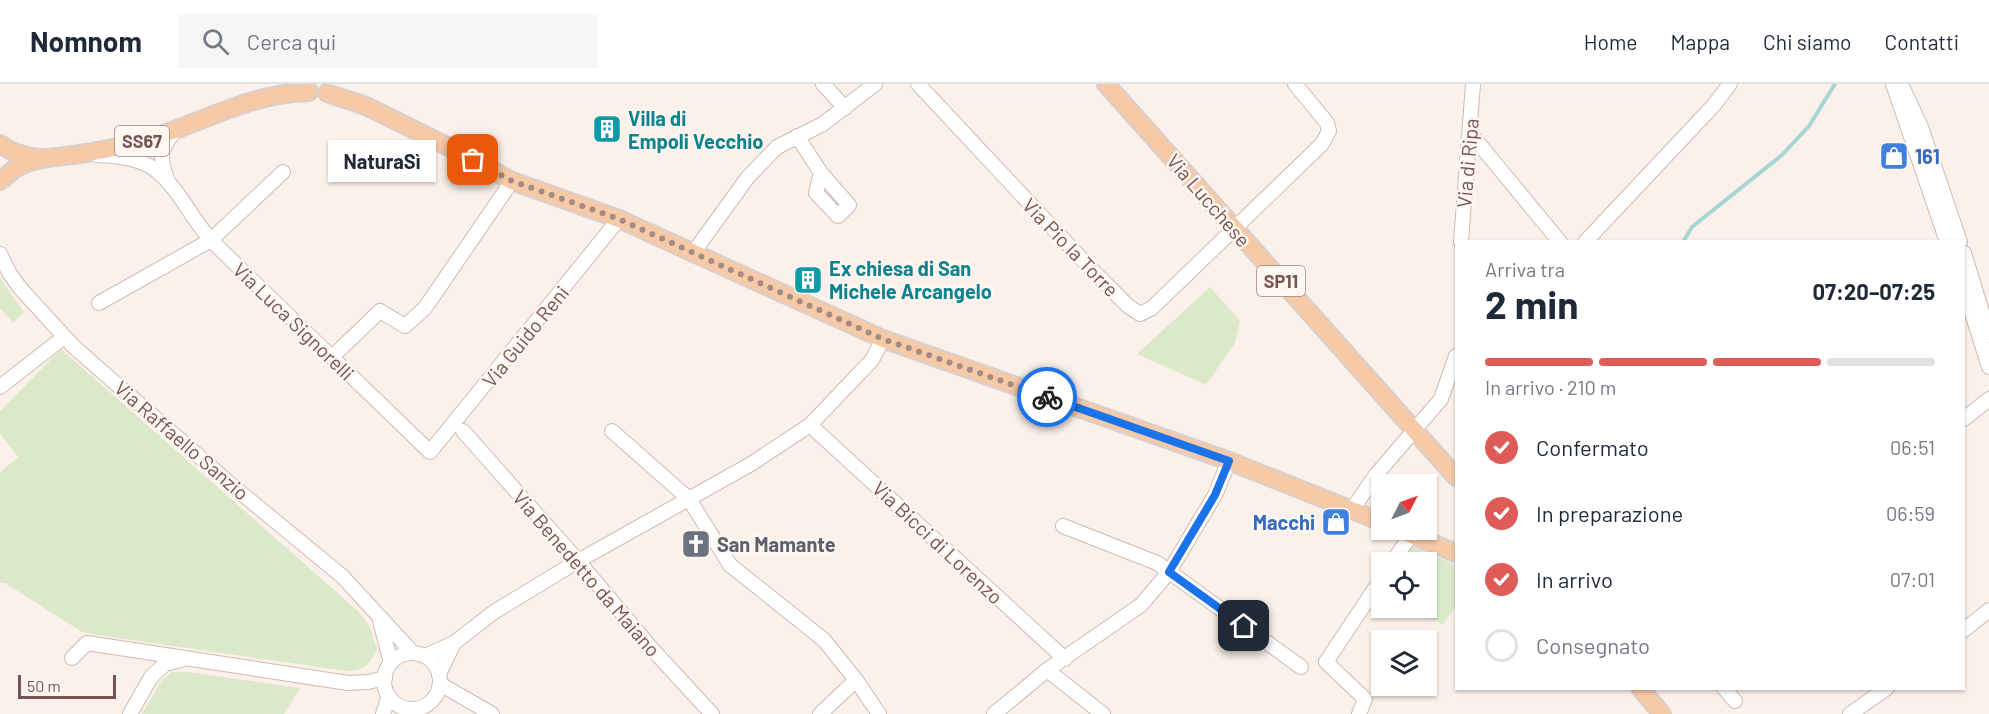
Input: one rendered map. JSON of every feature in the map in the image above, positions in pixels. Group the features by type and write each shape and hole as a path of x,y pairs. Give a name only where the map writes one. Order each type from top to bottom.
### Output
{"main road":[{"name":"SS67","path":"232,106 263,84"},
{"path":"327,93 343,84"},
{"name":"Via Lucchese","path":"1106,84 1455,476"},
{"name":"SS67","path":"0,181 15,168 48,158 139,142 232,106 303,88 327,93"},
{"path":"327,93 374,110 512,181 619,219 883,339 1229,461 1371,518"},
{"name":"SS67","path":"0,145 22,155 48,158"},
{"name":"SS67","path":"0,145 5,160 0,181"},
{"path":"1425,540 1455,553"},
{"path":"1642,690 1662,714"}],"street":[{"path":"823,84 846,108"},
{"path":"693,253 748,177 777,147 823,124 874,84"},
{"name":"Via Pio la Torre","path":"918,84 1092,270 1128,306 1140,314 1152,308 1322,144 1329,130 1327,123 1295,84"},
{"name":"Via di Ripa","path":"1461,240 1473,84"},
{"path":"1587,240 1714,105 1730,84"},
{"path":"1893,84 1946,240"},
{"path":"1901,84 1921,127 1959,240"},
{"path":"167,180 160,156 166,142 176,129"},
{"path":"1470,133 1558,240"},
{"path":"797,136 821,173"},
{"path":"81,154 112,155 140,161 156,170 167,180"},
{"path":"99,303 211,240 284,172"},
{"name":"Via Luca Signorelli","path":"167,180 211,240 430,452"},
{"path":"332,357 380,311 405,326 425,308 512,181"},
{"name":"Via Guido Reni","path":"430,452 619,219"},
{"name":"Via Raffaello Sanzio","path":"0,254 20,288 64,337 235,488 342,576 419,655"},
{"path":"1965,256 1989,335"},
{"path":"1965,291 1989,367"},
{"path":"0,387 64,337"},
{"path":"383,714 389,696 385,678 391,663 398,657 419,655 454,643 494,612 751,464 810,425 872,360 883,339"},
{"path":"1352,510 1375,476 1441,399 1455,359"},
{"path":"1965,418 1989,399"},
{"name":"Via Bicci di Lorenzo","path":"810,425 1065,659"},
{"name":"Via Benedetto da Maiano","path":"463,431 579,561 652,649 712,714"},
{"path":"612,431 689,499 730,565 824,640 856,680 879,714"},
{"path":"994,714 1047,670 1141,604 1169,572 1215,495 1229,461"},
{"path":"1063,526 1157,563 1301,667"},
{"path":"1359,714 1365,699 1326,662 1371,594"},
{"path":"1965,629 1989,610"},
{"name":"Via Raffaello Sanzio","path":"377,614 391,663"},
{"path":"72,658 87,643 348,683 385,678"},
{"path":"418,709 438,692 440,679 454,643"},
{"path":"419,655 432,662 440,679 492,714"},
{"path":"130,714 152,677 165,664 186,658"},
{"path":"1047,670 1103,714"},
{"path":"820,714 856,680"},
{"path":"1726,690 1735,701"},
{"path":"1850,714 1886,690"},
{"path":"389,696 402,706 418,709 448,700 477,704"}],"green space":[{"path":"0,278 24,312 13,323 0,308"},
{"path":"1210,287 1240,321 1235,343 1206,385 1137,354"},
{"path":"61,349 359,612 370,627 377,649 366,666 358,670 345,671 82,632 5,583 0,583 0,472 18,457 0,434 0,411"},
{"path":"1410,545 1426,552 1405,552"},
{"path":"1437,557 1455,565 1455,607 1443,625 1431,618 1437,618"},
{"path":"172,672 188,672 300,688 284,714 142,714 161,681"}],"waterway":[{"path":"1684,240 1692,227 1782,155 1809,126 1835,84"}],"way so far":[{"path":"473,160 512,181 539,192 619,219 883,339 1047,397"}],"place":[{"name":"Villa di Empoli Vecchio","path":"607,129"},
{"name":"161","path":"1894,156"},
{"name":"NaturaSì","path":"473,160"},
{"name":"Ex chiesa di San Michele Arcangelo","path":"808,280"},
{"name":"Macchi","path":"1336,522"},
{"name":"San Mamante","path":"696,544"}],"route":[{"path":"1047,397 1229,461 1215,495 1169,572 1244,626"}]}
